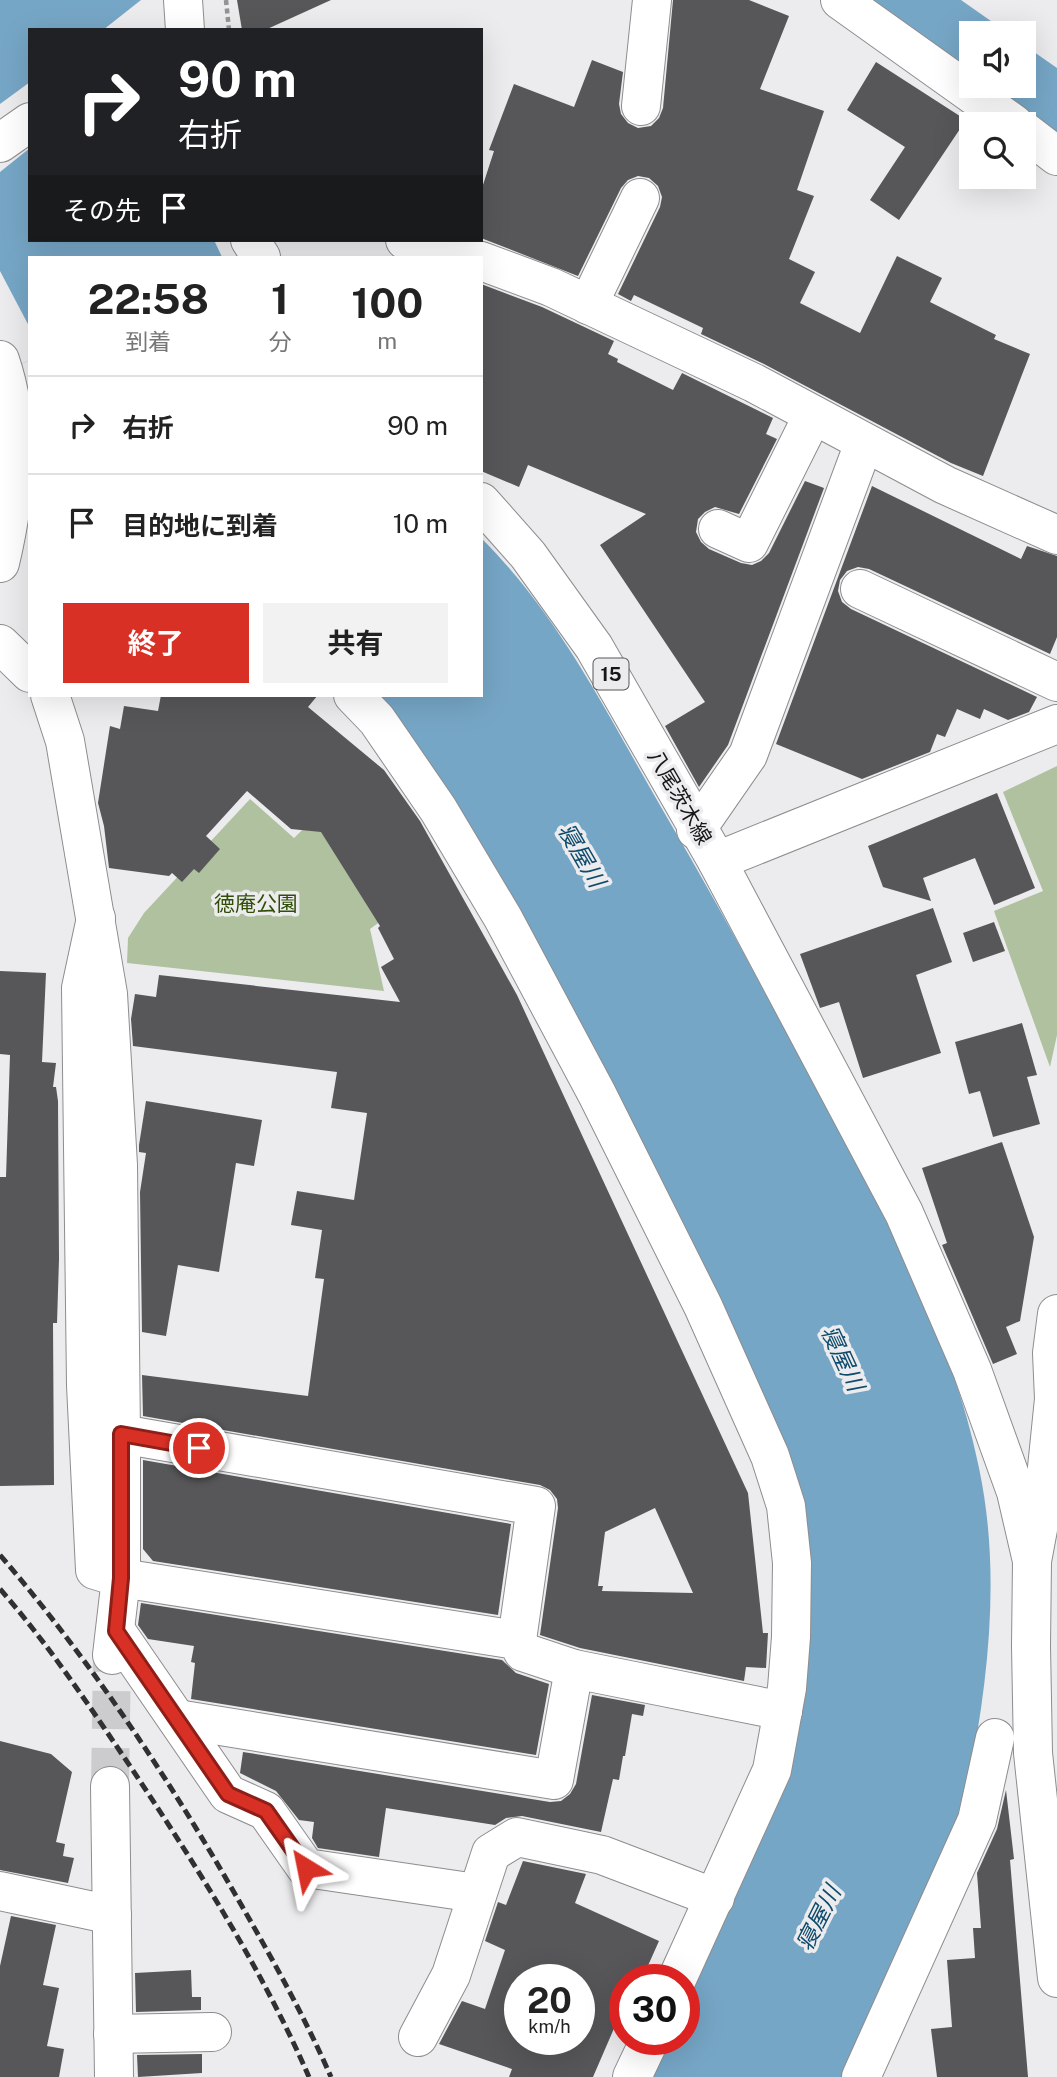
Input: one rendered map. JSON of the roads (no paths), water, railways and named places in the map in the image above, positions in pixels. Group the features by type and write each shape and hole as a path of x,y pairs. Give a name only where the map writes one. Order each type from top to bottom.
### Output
{"street":[{"path":"183,0 185,28"},
{"path":"641,106 652,0"},
{"path":"840,0 997,112"},
{"path":"0,143 28,123"},
{"path":"1036,140 1057,156"},
{"path":"588,305 639,198"},
{"path":"413,242 467,256"},
{"path":"483,262 551,287 754,383 945,485 1057,535"},
{"path":"2,366 11,398 21,508 2,549"},
{"path":"718,529 750,543 813,415"},
{"path":"696,830 748,755 864,443"},
{"name":"八尾茨木線","path":"483,504 528,555 594,647 622,692 696,830 718,861 1057,724"},
{"path":"860,589 1057,682"},
{"path":"0,644 28,671"},
{"path":"51,697 65,741 108,994 118,1165 121,1434 121,1578 114,1643 177,1719 228,1794 266,1811 306,1868 476,1893"},
{"path":"355,697 377,720 438,809 503,918 597,1094 703,1306 769,1456 786,1506 792,1563 791,1637 783,1711 772,1770 684,1964"},
{"path":"718,861 904,1213 976,1381 1016,1492 1032,1561"},
{"path":"96,918 80,989 86,1385 95,1570 121,1578 517,1640"},
{"path":"1057,1314 1054,1399 1044,1497 1032,1561 1033,1754 1057,1978"},
{"path":"121,1434 536,1506 517,1640 523,1652 574,1669 783,1711"},
{"path":"177,1719 554,1780 574,1669"},
{"path":"860,2077 977,1820 995,1738"},
{"path":"110,1786 114,2077"},
{"path":"418,2037 451,1975 491,1853 517,1837 603,1855 715,1898"},
{"path":"0,1891 112,1915"},
{"path":"113,2034 212,2032"},
{"path":"632,2077 642,2055"}],"water":[{"path":"0,0 156,0 160,28 28,28 28,242 215,242 222,256 28,256 28,361 0,374"},
{"path":"859,0 961,0 991,21 959,21 959,71"},
{"path":"1036,53 1057,68 1057,140 1036,125 1036,112 1017,112 997,98 1036,98"},
{"name":"寝屋川","path":"483,540 536,601 603,705 706,886 872,1192 916,1281 953,1373 979,1468 986,1511 990,1554 988,1641 978,1727 962,1812 845,2077 645,2077 655,2055 700,2055 700,1964 697,1964 776,1792 801,1531 374,697 483,697"}],"tunnel":[{"path":"110,1786 112,1655"}],"railway":[{"path":"0,1555 96,1677 182,1805 273,1962 331,2077"},
{"path":"0,1589 69,1677 180,1843 271,1997 309,2077"}],"park label":[{"name":"徳庵公園","path":"256,903"}]}
